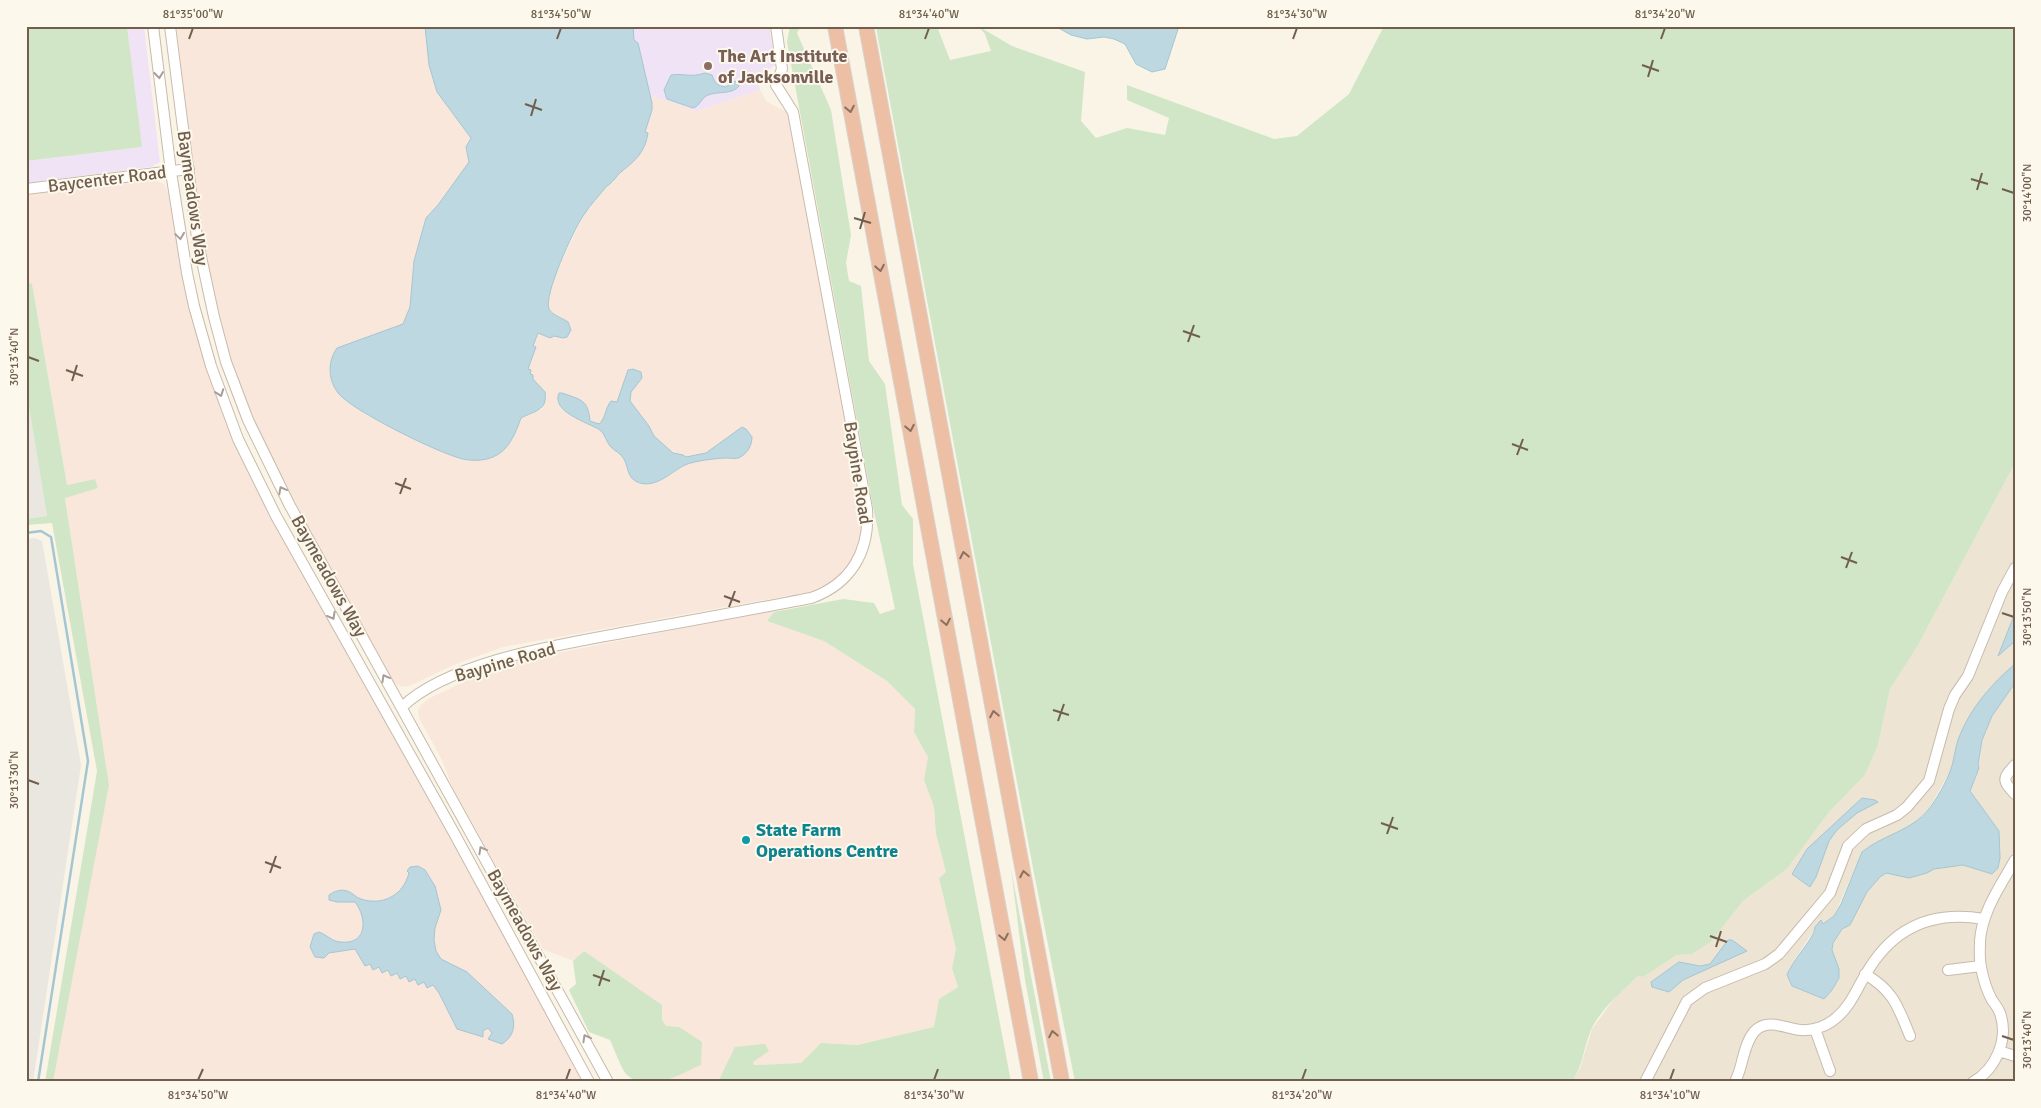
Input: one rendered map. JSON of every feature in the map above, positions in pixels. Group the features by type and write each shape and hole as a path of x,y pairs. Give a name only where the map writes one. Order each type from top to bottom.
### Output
{"highway":[{"path":"835,26 1031,1082"},
{"path":"866,26 1062,1082"}],"street":[{"name":"Baymeadows Way","path":"153,26 171,172 190,290 211,366 238,439 276,516 440,808 589,1082"},
{"name":"Baymeadows Way","path":"170,26 197,238 226,362 248,420 274,474 608,1082"},
{"name":"Baypine Road","path":"402,707 414,696 437,683 512,656 574,642 811,598 825,592 839,582 853,568 859,558 868,533 867,509 793,112 776,85 782,69 776,26"},
{"name":"Baycenter Road","path":"26,189 188,169"},
{"path":"211,366 226,362"},
{"path":"1645,1082 1687,1001 1705,988 1764,964 1779,954 1830,893 1848,846 1866,829 1897,815 1907,807 1929,781 1955,695 1968,676 2002,592 2015,568"},
{"path":"2015,765 2006,775 2005,779 2005,784 2015,794"},
{"path":"1972,1082 1993,1065 2002,1041 2002,1023 1997,1007 1988,991 1981,966 1980,940 1984,919 2014,862"},
{"path":"1735,1082 1750,1039 1760,1027 1774,1024 1800,1030 1815,1029 1829,1023 1845,1009 1883,948 1898,936 1913,927 1952,916 1984,919"},
{"path":"1948,970 1981,966"},
{"path":"1866,974 1885,987 1894,999 1910,1036"},
{"path":"1815,1029 1830,1071"},
{"path":"2000,1050 2015,1056"}],"shaded area":[{"path":"127,26 144,26 160,162 151,167 26,183 26,161 141,147"},
{"path":"176,26 425,26 429,64 437,92 471,138 466,147 469,162 438,205 426,218 414,261 410,307 403,324 331,362 330,369 331,378 345,400 370,417 428,445 463,459 479,460 495,457 513,439 521,418 541,410 544,405 545,392 532,379 528,369 536,347 533,346 538,333 550,337 565,338 571,330 568,322 555,315 549,308 548,301 553,280 583,216 608,186 613,183 620,172 625,170 644,132 652,110 650,95 697,111 760,90 767,102 789,113 862,510 861,539 852,559 833,581 809,592 503,647 456,664 409,686 402,687 393,682 267,451 240,385 223,334 211,286 203,242"},
{"name":"The Art Institute of Jacksonville","path":"633,26 769,26 776,64 758,79 760,90 697,111 650,95 638,43 634,40"},
{"path":"153,179 164,184 169,195 182,276 199,344 216,396 246,467 585,1082 53,1082 109,785 65,497 98,488 95,479 67,485 32,284 26,282 26,195"},
{"path":"26,388 47,516 26,519"},
{"path":"2015,463 2015,664 1978,703 1964,726 1958,740 1951,770 1928,810 1912,825 1862,852 1834,916 1823,924 1821,920 1789,968 1787,975 1792,986 1820,998 1832,990 1839,978 1839,969 1832,950 1833,943 1842,929 1850,925 1857,909 1874,882 1886,873 1905,877 1927,873 1934,869 1963,865 1991,874 2000,858 1999,831 1970,791 1979,768 1982,740 1992,716 2015,683 2015,885 2013,890 2015,903 2015,1082 1572,1082 1580,1068 1592,1029 1616,996 1638,976 1643,977 1677,955 1692,954 1711,942 1743,901 1787,869 1829,812 1865,775 1878,745 1890,689 1917,647"},
{"path":"35,538 42,541 81,765 33,1082 26,1082 26,539"},
{"path":"770,611 774,612 767,621 824,641 887,681 915,709 914,732 928,757 924,780 934,807 936,834 946,872 939,878 956,949 952,968 958,987 939,999 934,1027 856,1045 821,1043 801,1063 754,1065 753,1062 720,1077 718,1082 662,1082 701,1065 679,1027 666,1026 662,1020 584,951 573,961 543,949 454,791 442,760 419,718 418,710 430,698 502,664"}],"green space":[{"path":"26,26 127,26 142,147 26,161"},
{"path":"790,26 801,26 797,33 831,110 851,235 846,263 849,281 861,286 869,361 885,384 902,505 913,519 913,564 1011,1082 718,1082 735,1047 765,1044 769,1051 753,1062 754,1065 801,1063 821,1043 857,1045 934,1027 939,999 958,987 952,968 956,949 939,878 946,872 936,834 934,807 924,780 928,757 914,732 915,709 887,681 824,641 767,621 774,612 843,599 874,603 880,614 895,609 873,507 787,42"},
{"path":"978,26 1012,46 1085,72 1081,121 1096,138 1127,128 1165,135 1169,118 1127,100 1127,85 1274,139 1297,136 1349,94 1384,26 2015,26 2015,463 1917,647 1890,689 1878,745 1865,775 1829,812 1787,869 1743,901 1711,942 1692,954 1677,955 1643,977 1638,976 1612,1001 1600,1015 1591,1030 1579,1069 1572,1082 1075,1082 1033,868 876,27 938,29 950,60 991,51 985,34"},
{"path":"26,282 32,284 67,485 95,479 98,488 65,498 109,785 53,1082 45,1082 97,771 52,523 26,525 26,519 47,516 26,388"},
{"path":"1011,869 1051,1082 1044,1082 1025,980"},
{"path":"584,951 662,1005 662,1020 666,1026 679,1027 702,1042 701,1065 655,1083 645,1083 627,1075 610,1040 589,1032 569,990 576,984 573,961"}],"water":[{"path":"425,26 633,26 634,40 638,43 652,103 652,110 645,132 648,133 647,140 642,151 607,186 586,212 560,262 548,302 549,309 555,315 568,322 571,330 567,337 563,338 554,336 550,338 538,333 533,346 536,347 528,369 531,370 530,374 533,375 533,379 545,392 544,403 539,410 521,418 508,446 499,454 482,460 467,460 436,449 378,421 339,394 335,389 330,371 330,365 337,348 403,324 410,307 414,261 426,218 438,205 469,162 466,147 471,138 437,92 429,65"},
{"path":"1055,26 1179,26 1165,69 1152,72 1136,64 1125,44 1104,37 1087,39 1071,35"},
{"path":"705,73 712,75 715,82 720,86 726,87 734,81 739,83 739,86 733,91 708,95 693,108 667,99 664,90 671,75"},
{"path":"633,369 641,372 642,378 631,392 630,401 649,426 654,436 673,453 686,457 706,453 742,427 752,437 748,450 738,458 712,459 689,464 652,483 640,483 633,479 623,457 610,446 602,432 565,411 560,406 558,400 559,393 579,399 588,409 590,421 599,424 611,401 617,402 628,370"},
{"path":"2015,613 2015,641 1998,656"},
{"path":"2015,664 2015,683 1992,716 1982,740 1979,768 1970,791 1999,831 2000,858 1998,868 1992,874 1963,865 1934,869 1909,878 1886,873 1867,892 1850,925 1842,929 1833,943 1832,950 1839,969 1839,978 1832,990 1824,999 1792,986 1787,975 1793,963 1821,920 1823,924 1834,916 1841,904 1862,852 1914,823 1929,809 1949,774 1958,740 1968,718 1989,689"},
{"path":"1862,798 1878,802 1857,813 1837,830 1829,841 1816,877 1810,887 1792,874 1807,849"},
{"path":"418,866 425,870 435,886 441,910 435,928 434,940 436,951 441,959 467,972 512,1014 513,1031 502,1044 488,1039 492,1033 488,1028 483,1031 483,1037 457,1029 433,985 427,988 424,982 418,985 415,979 409,982 406,976 400,979 397,973 391,976 388,970 382,973 379,967 373,970 370,964 365,966 355,949 329,953 324,958 315,957 310,947 314,934 319,932 335,941 350,942 360,935 363,929 362,915 355,902 329,900 329,895 335,891 342,890 369,901 384,900 402,888 410,867"},
{"path":"1728,940 1732,940 1747,951 1683,980 1669,992 1652,987 1651,982 1679,962 1700,966 1710,964"}],"waterway":[{"path":"26,533 41,531 51,537 88,761 38,1082"}],"place":[{"name":"The Art Institute of Jacksonville","path":"708,66"},
{"name":"State Farm Operations Centre","path":"746,840"}]}
